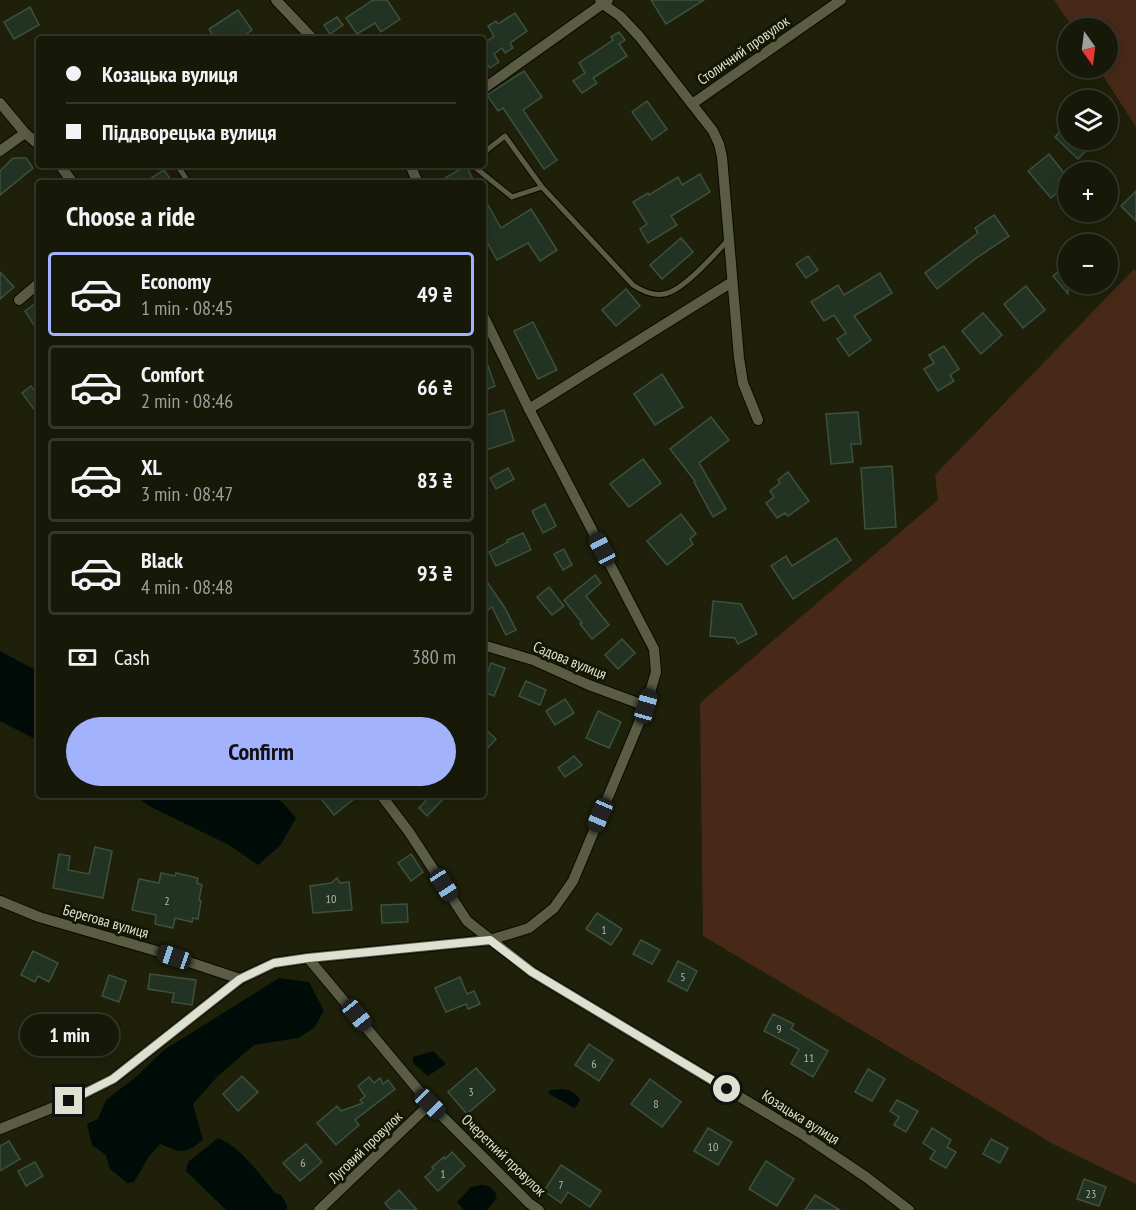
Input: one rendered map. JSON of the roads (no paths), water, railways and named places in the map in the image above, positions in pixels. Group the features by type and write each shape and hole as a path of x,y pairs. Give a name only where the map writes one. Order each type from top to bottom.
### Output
{"street":[{"path":"276,0 310,36"},
{"name":"Столичний провулок","path":"692,104 841,0"},
{"path":"486,87 604,1 639,36 713,131 721,150 739,358 743,383 758,420"},
{"path":"0,103 36,142"},
{"path":"0,152 25,133"},
{"path":"529,409 732,282"},
{"path":"19,300 36,286"},
{"path":"0,1129 69,1101 113,1079 240,979 274,963 490,940 529,928 554,908 573,881 646,706 656,672 654,649 529,409 486,321"},
{"name":"Садова вулиця","path":"486,646 533,660 589,685 646,706"},
{"name":"Козацька вулиця","path":"383,798 409,832 467,921 490,940 532,972 805,1136 866,1177 909,1210"},
{"name":"Берегова вулиця","path":"0,901 39,917 153,950 240,979"},
{"name":"Очеретний провулок","path":"308,958 430,1104 529,1203 539,1210"},
{"name":"Луговий провулок","path":"320,1210 430,1104"}],"lane":[{"path":"486,151 505,136 542,187 633,285 645,292 663,294 678,289 729,239"},
{"path":"476,168 512,196 542,187"}]}
